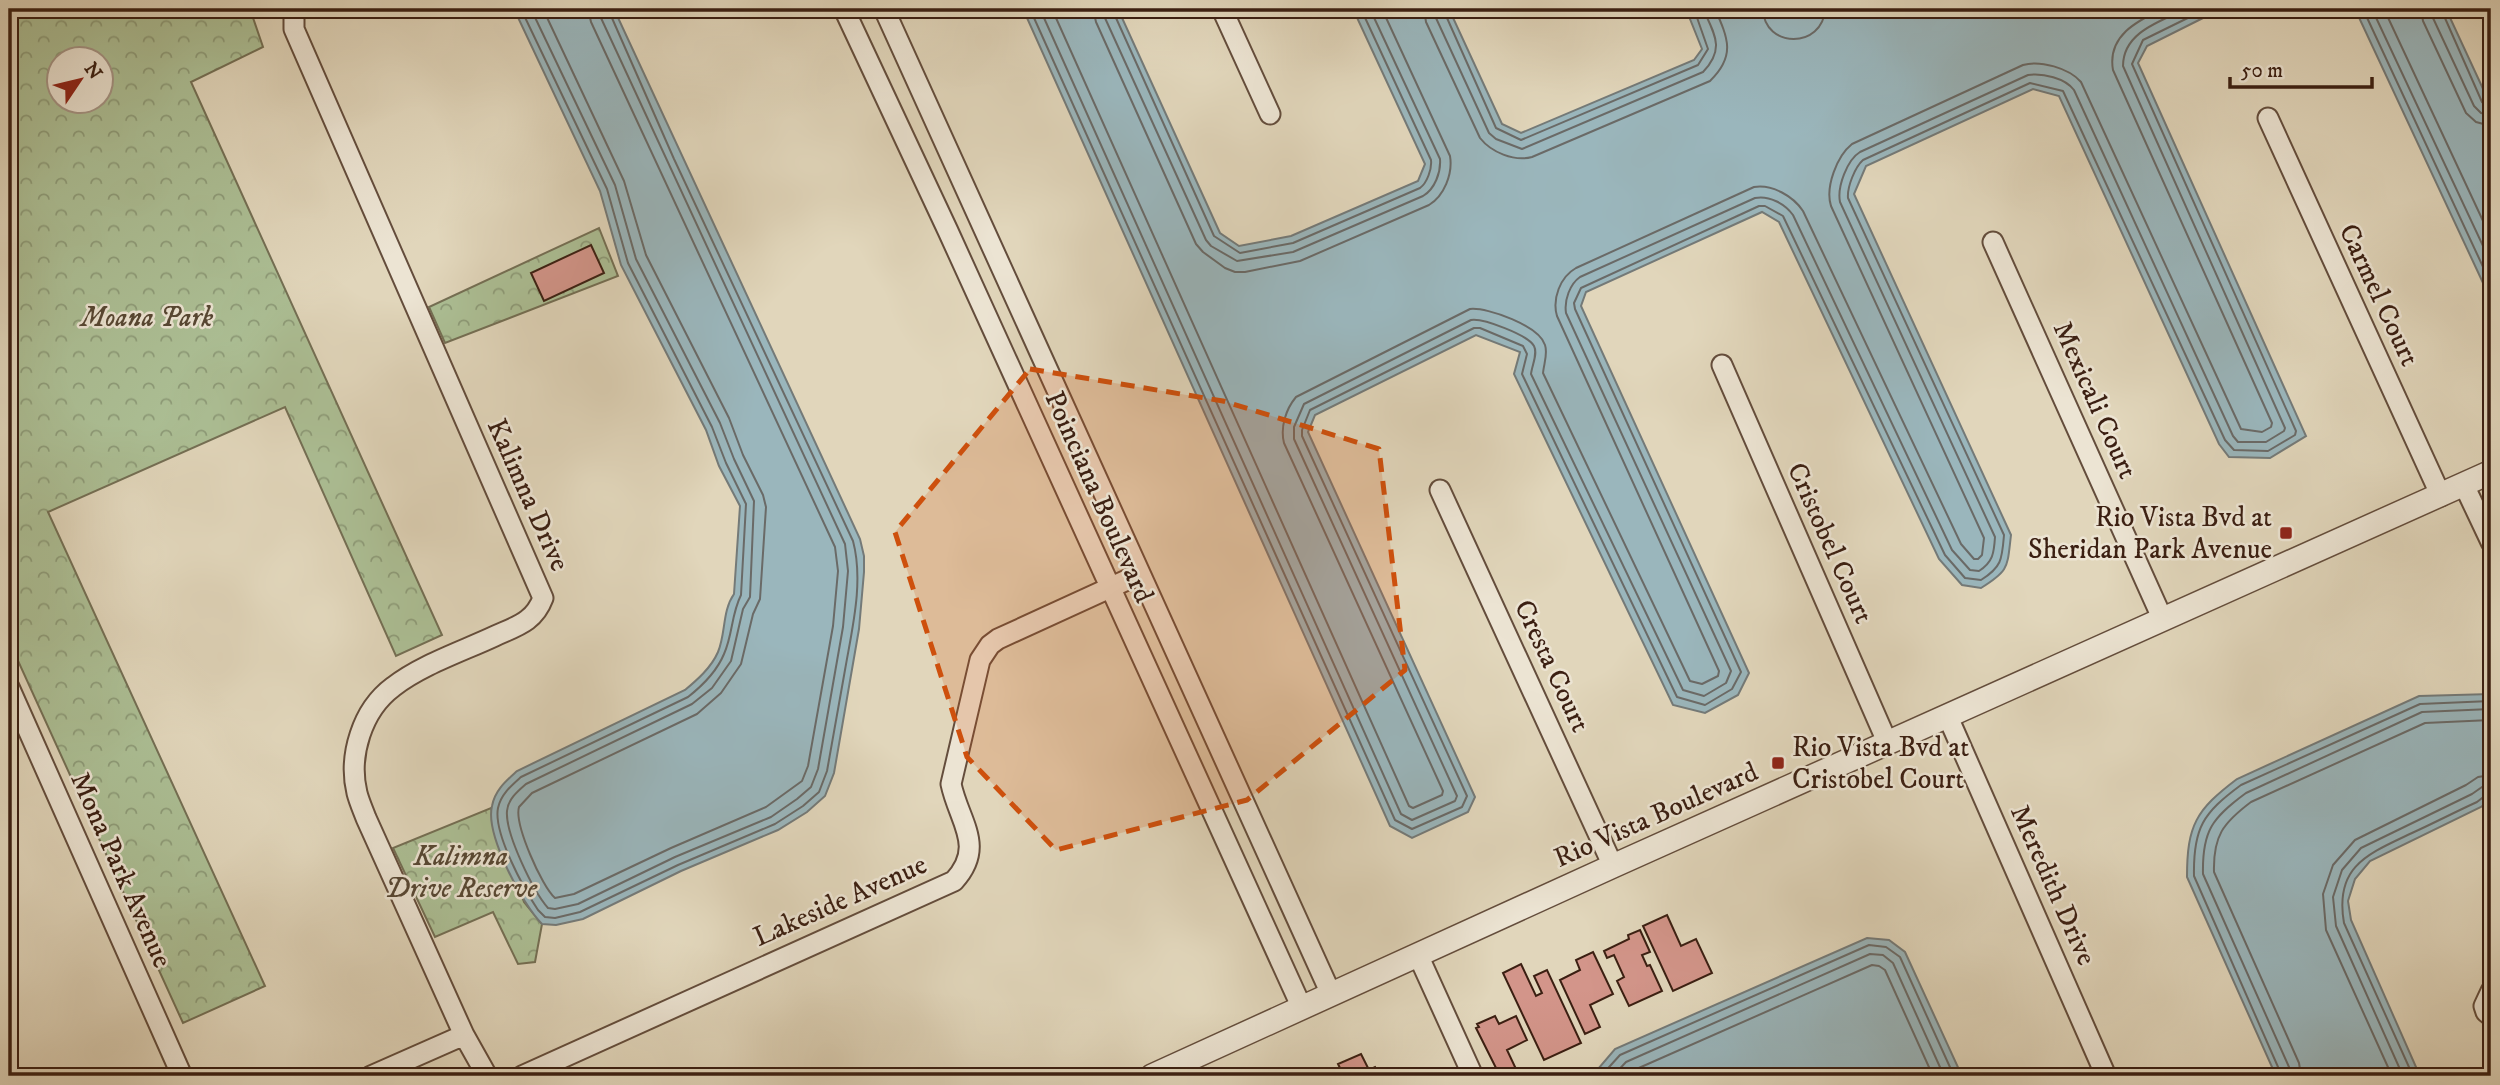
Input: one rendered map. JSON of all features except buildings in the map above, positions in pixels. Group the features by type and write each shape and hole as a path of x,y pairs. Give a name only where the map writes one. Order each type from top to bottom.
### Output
{"street":[{"name":"Kalimna Drive","path":"295,9 294,29 543,598 532,618 416,673 393,687 377,702 365,722 357,744 354,771 357,793 464,1035 487,1076"},
{"name":"Poinciana Boulevard","path":"844,9 1302,1008"},
{"name":"Poinciana Boulevard","path":"884,9 1331,995"},
{"path":"1222,9 1270,114"},
{"name":"Carmel Court","path":"2268,118 2441,496"},
{"path":"948,231 979,217"},
{"name":"Mexicali Court","path":"1993,242 2163,620"},
{"name":"Cristobel Court","path":"1722,365 1888,744"},
{"name":"Rio Vista Boulevard","path":"1152,1076 2491,472"},
{"path":"2464,485 2491,542"},
{"name":"Cresta Court","path":"1440,490 1613,866"},
{"name":"Lakeside Avenue","path":"522,1076 954,881 963,871 971,849 969,834 954,800 951,784 980,660 990,645 998,639 1140,574"},
{"name":"Mona Park Avenue","path":"9,687 182,1076"},
{"name":"Meredith Drive","path":"1948,717 2106,1076"},
{"path":"1418,956 1473,1076"},
{"path":"2491,991 2484,1006 2491,1016"},
{"path":"371,1076 464,1035"}],"highlighted area":[{"path":"1030,369 1223,401 1379,449 1405,670 1247,800 1056,850 967,757 895,532"}],"green space":[{"name":"Moana Park","path":"9,9 250,9 263,47 191,82 442,635 396,656 285,407 48,512 265,986 183,1023 9,641"},
{"path":"599,228 618,276 445,343 429,307"},
{"name":"Kalimna Drive Reserve","path":"491,808 524,902 542,924 535,962 518,964 493,912 435,937 393,848"}],"water":[{"path":"514,9 614,9 860,539 864,556 859,629 834,773 825,796 807,812 778,830 681,871 583,919 556,925 542,924 525,901 507,868 499,850 491,818 496,795 517,771 685,690 708,668 718,652 734,594 740,506 719,466 706,430 621,265 600,191"},
{"path":"1023,9 1118,9 1220,233 1239,246 1291,236 1418,181 1425,164 1353,9 1449,9 1502,124 1521,133 1694,60 1702,49 1686,9 1783,9 1794,14 1805,9 2221,9 2147,46 2138,63 2306,436 2270,458 2229,457 2219,444 2059,96 2033,89 1866,166 1854,194 2011,535 2005,567 1997,577 1981,588 1962,585 1939,559 1779,222 1762,212 1586,292 1581,306 1749,673 1738,695 1705,713 1673,705 1514,374 1520,352 1476,335 1315,415 1308,432 1475,797 1468,812 1412,838 1390,826"},
{"path":"2355,9 2446,9 2491,106 2491,300"},
{"path":"2491,694 2491,799 2481,807 2370,861 2355,879 2348,901 2351,920 2420,1076 2276,1076 2187,877 2189,844 2197,820 2212,800 2237,779 2419,696"},
{"path":"1867,938 1889,940 1905,952 1962,1076 1592,1076 1615,1049"}],"place":[{"name":"Rio Vista Bvd at Sheridan Park Avenue","path":"2286,533"},
{"name":"Rio Vista Bvd at Cristobel Court","path":"1778,763"}]}
